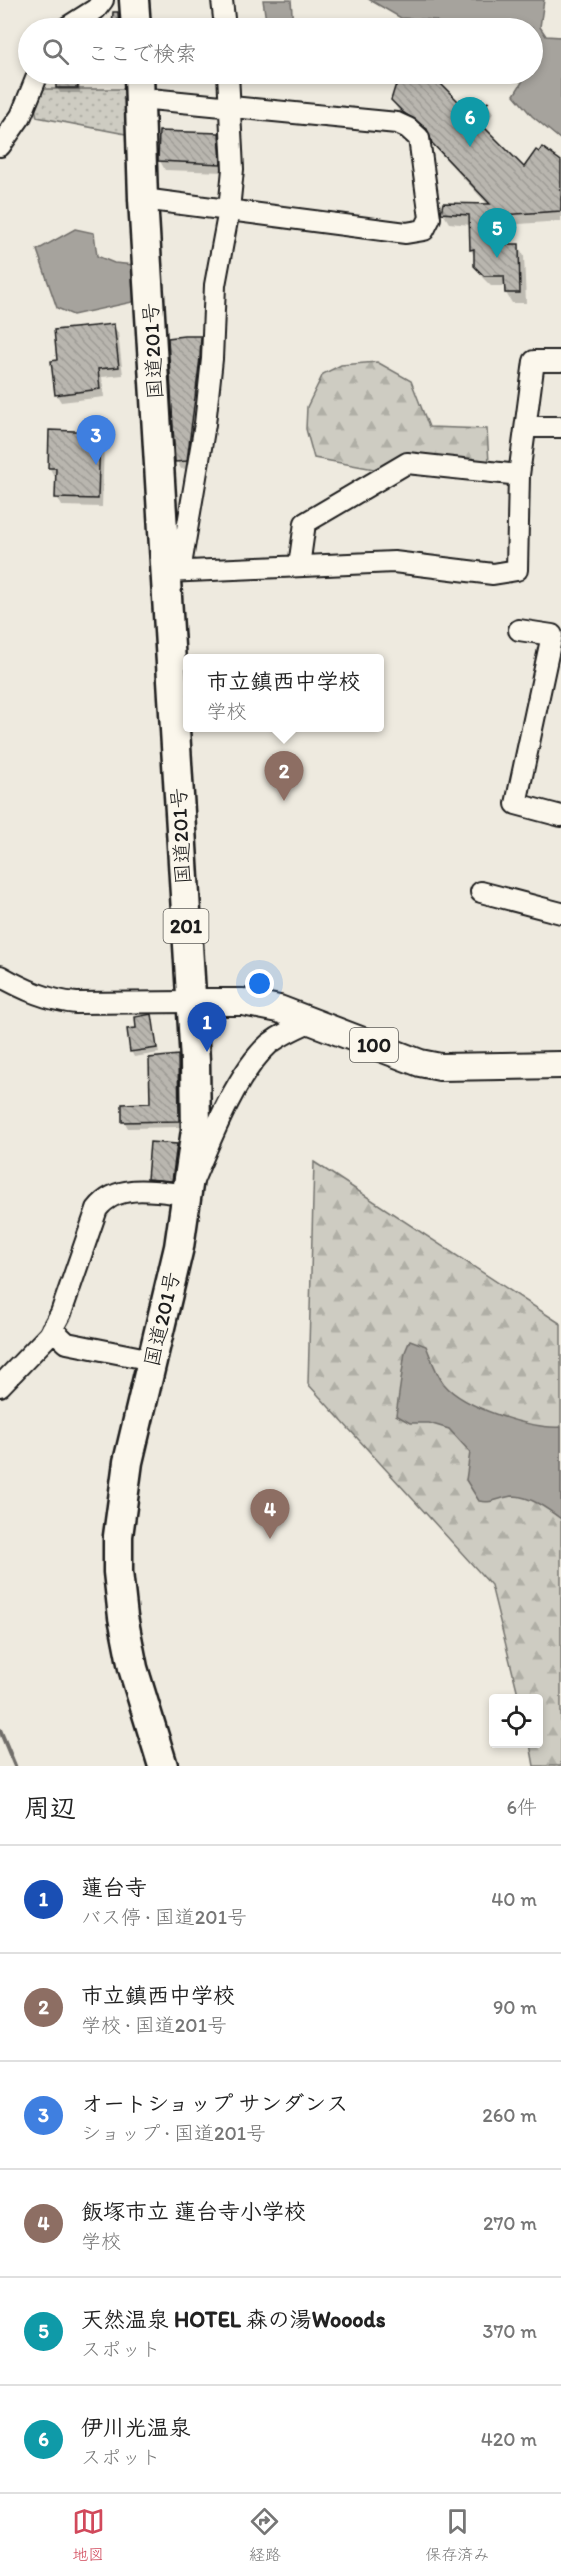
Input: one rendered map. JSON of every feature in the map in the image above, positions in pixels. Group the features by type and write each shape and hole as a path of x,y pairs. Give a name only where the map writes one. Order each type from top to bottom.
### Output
{"highway":[{"path":"134,0 135,18"},
{"name":"国道201号","path":"139,86 143,199 173,572 190,1002 195,1061 196,1130 179,1247 120,1505 118,1572 133,1668 163,1766"}],"main road":[{"name":"100","path":"190,1002 243,1002 279,1009 314,1020 420,1063 440,1067 561,1065"}],"street":[{"path":"82,18 96,9 103,0"},
{"path":"222,0 224,18"},
{"path":"0,146 21,116 34,84"},
{"path":"229,84 233,169 229,210 215,285 212,359 205,424 173,572 394,562 493,574 517,570 519,475 534,361 561,361"},
{"path":"139,86 231,107 397,123 408,128 420,138 430,218 424,230 406,233 143,199"},
{"path":"526,427 561,427"},
{"path":"299,566 305,523 407,463 519,475"},
{"path":"519,630 552,635 516,804 561,816"},
{"path":"481,892 561,913"},
{"path":"0,976 29,992 76,1004 190,1002"},
{"path":"0,1386 52,1329 61,1313 97,1209 104,1200 118,1193 149,1190 187,1195 225,1109 257,1059 268,1045 286,1033 314,1020"},
{"path":"52,1329 67,1343 152,1360"}],"green space":[{"path":"43,89 129,89 131,135 37,117 35,108"},
{"path":"377,362 411,381 429,427 487,429 489,463 410,455 374,469 314,458 306,429 307,407 323,374 341,365"},
{"path":"314,1162 561,1324 561,1766 534,1766 531,1748 543,1748 543,1694 518,1694 491,1585 308,1384"}],"shaded area":[{"path":"263,0 291,0 292,18 266,18"},
{"path":"370,0 544,0 541,18 401,18"},
{"path":"543,32 546,36 561,37 561,140 532,116 514,95 521,84 543,84"},
{"path":"75,229 94,233 97,256 114,263 135,265 137,301 73,315 57,308 37,250"},
{"path":"410,1340 426,1346 444,1384 466,1401 516,1421 561,1427 561,1519 526,1498 513,1496 488,1502 479,1501 466,1480 470,1452 449,1429 429,1423 410,1423 396,1415 405,1352"}],"building":[{"path":"113,12 118,12 118,18 113,18"},
{"path":"56,84 78,84 78,88 56,88"},
{"path":"398,84 441,84 470,113 488,102 478,121 524,167 536,150 539,152 542,147 561,161 561,211 500,215 501,244 519,244 520,293 505,293 504,276 484,276 474,266 474,249 470,250 469,215 441,213 443,203 490,204 432,143 427,129 403,112 391,100 395,87"},
{"path":"159,131 219,133 221,164 158,161"},
{"path":"114,324 119,367 98,369 100,389 55,395 51,361 57,360 54,330"},
{"path":"201,336 200,358 187,461 175,462 168,338"},
{"path":"49,430 100,432 98,499 55,498 56,468 48,468"},
{"path":"152,1014 157,1048 130,1052 127,1029 136,1028 135,1017"},
{"path":"178,1055 179,1121 122,1122 122,1104 150,1103 149,1058"},
{"path":"150,1142 177,1144 172,1181 147,1179"}],"waterway":[{"path":"0,1730 15,1766"}],"place":[{"name":"伊川光温泉","path":"470,147"},
{"name":"天然温泉 HOTEL 森の湯Wooods","path":"497,258"},
{"name":"オートショップ サンダンス","path":"96,465"},
{"name":"市立鎮西中学校","path":"284,801"},
{"name":"蓮台寺","path":"207,1052"},
{"name":"飯塚市立 蓮台寺小学校","path":"270,1539"}]}
